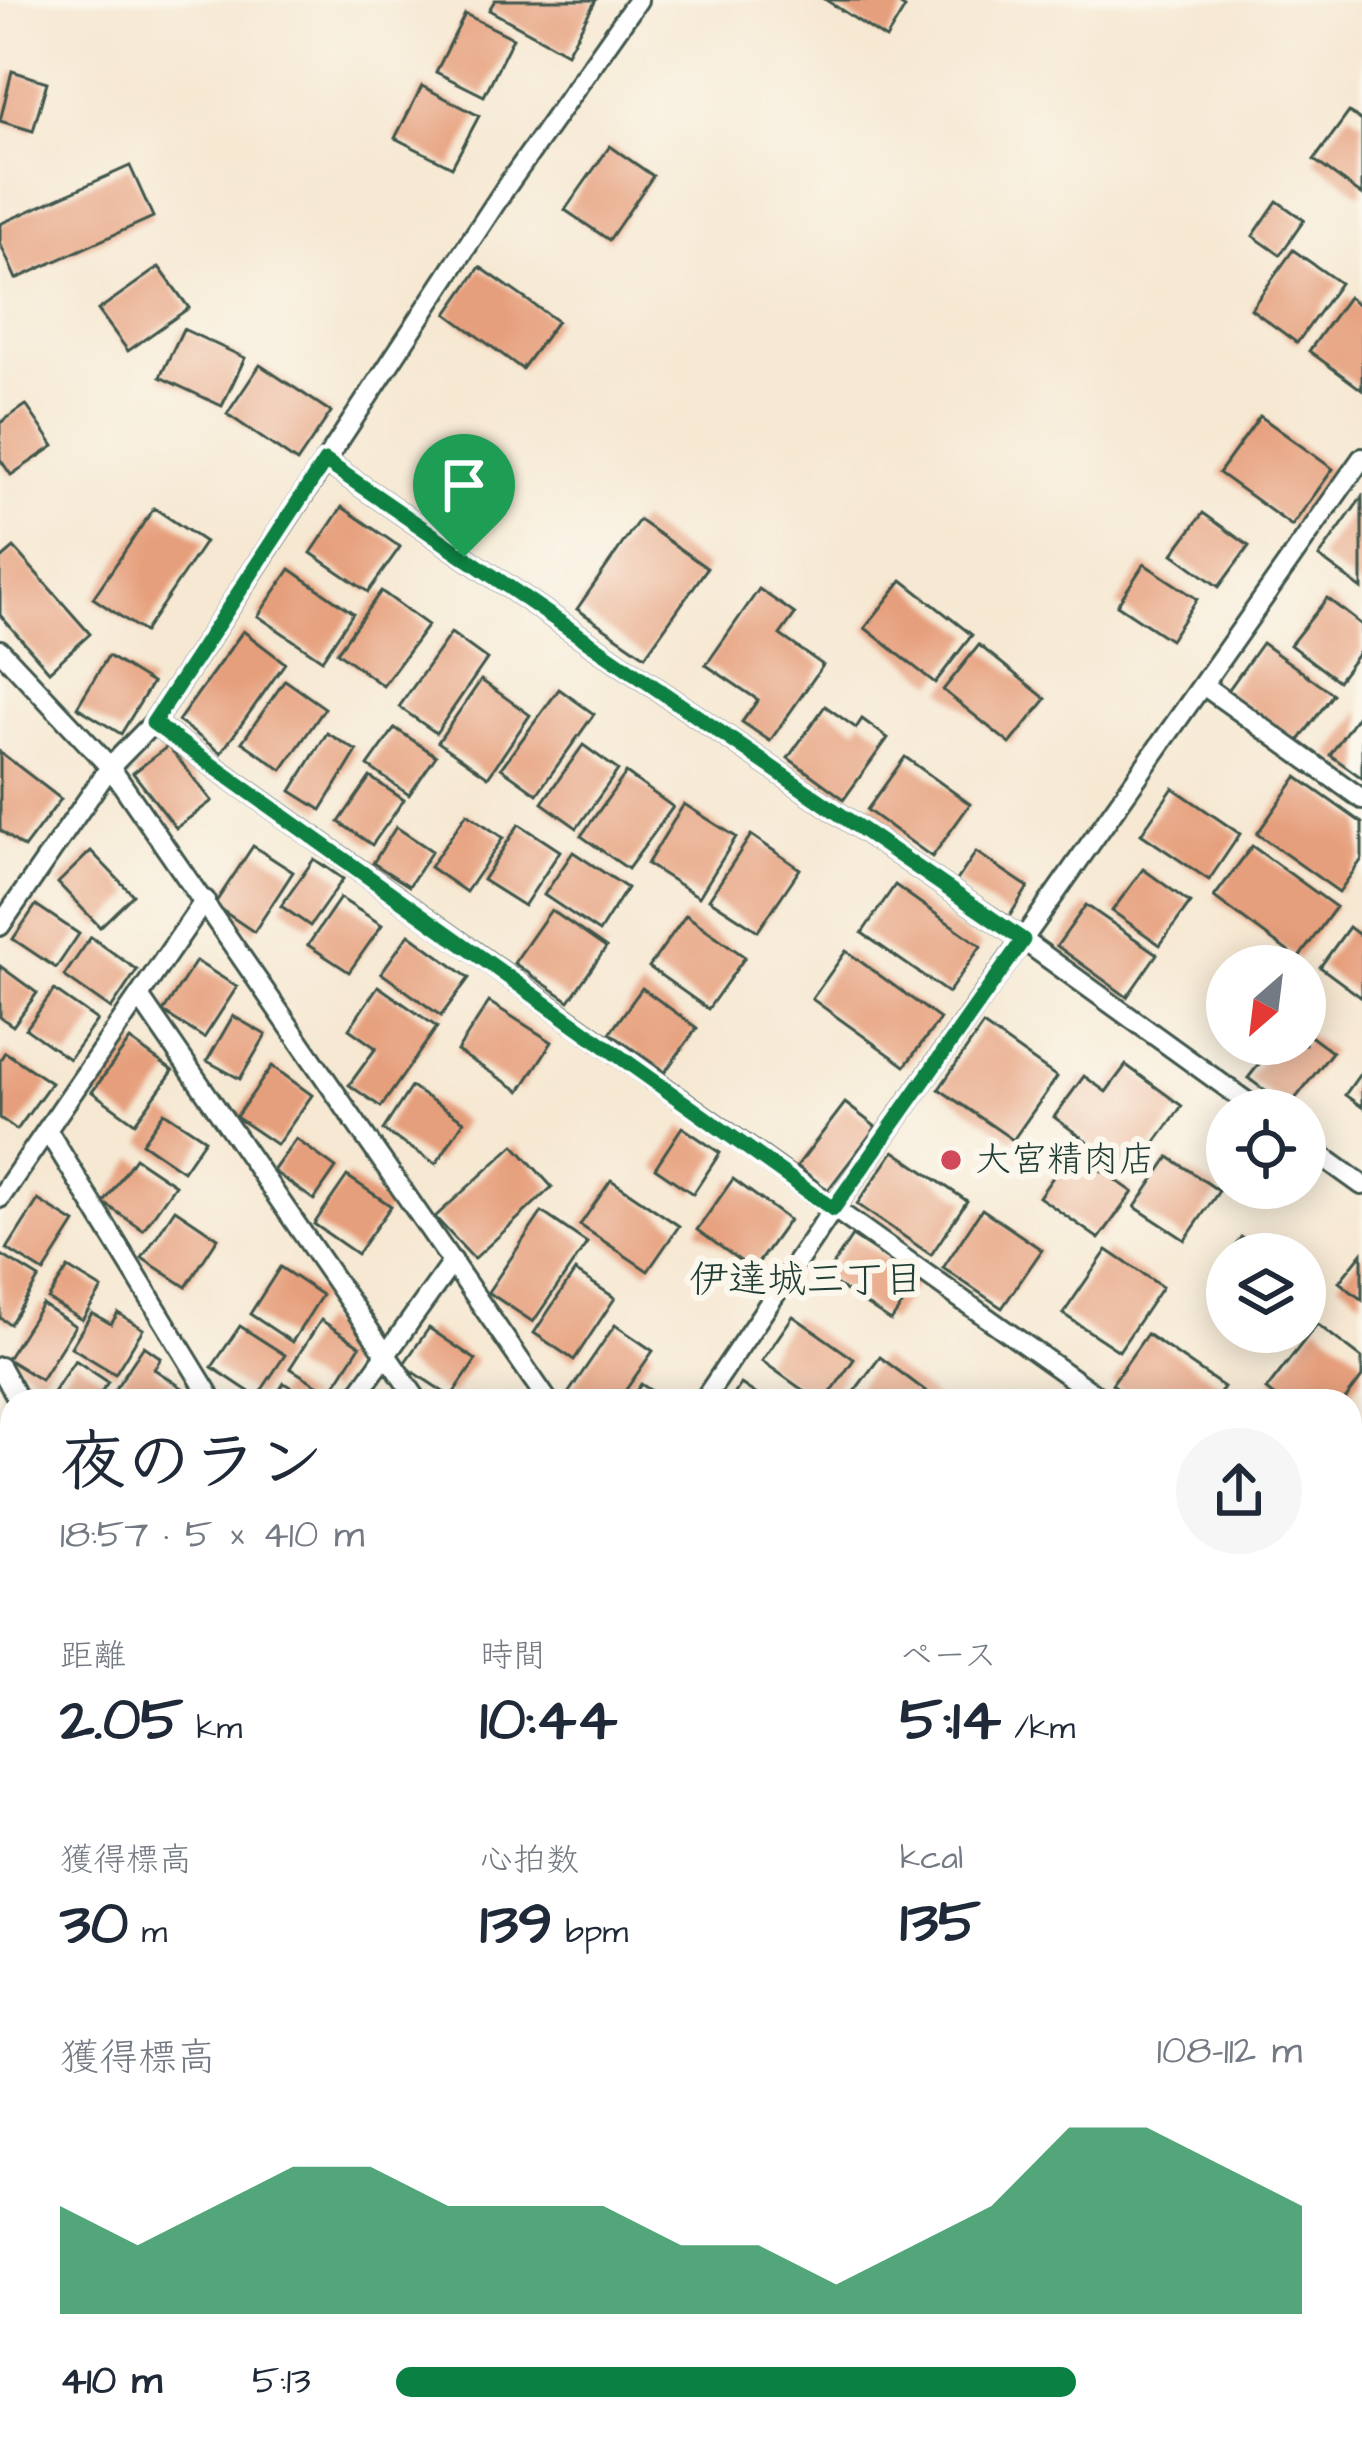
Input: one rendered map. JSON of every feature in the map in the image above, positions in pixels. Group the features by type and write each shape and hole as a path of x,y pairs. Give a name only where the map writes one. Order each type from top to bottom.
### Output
{"lane":[{"path":"0,926 110,767 153,723 506,188 638,0"},
{"path":"711,1389 1362,458"},
{"path":"325,461 1023,940 1229,1089"},
{"path":"0,650 110,767 540,1389"},
{"path":"1203,685 1362,799"},
{"path":"153,723 1087,1389"},
{"path":"0,1198 205,900"},
{"path":"139,996 410,1389"},
{"path":"46,1130 206,1389"},
{"path":"1326,1159 1362,1185"},
{"path":"362,1389 453,1261"}],"building":[{"path":"495,0 596,0 567,53 489,10"},
{"path":"826,0 893,0 905,8 886,39"},
{"path":"465,14 513,38 484,96 436,72"},
{"path":"12,71 47,82 33,131 0,121"},
{"path":"422,86 479,116 452,167 395,138"},
{"path":"1349,112 1362,121 1362,195 1314,160"},
{"path":"610,146 653,176 609,240 565,210"},
{"path":"130,166 153,217 16,279 0,243 0,224"},
{"path":"1277,201 1304,220 1280,255 1253,236"},
{"path":"1293,250 1340,283 1297,343 1251,309"},
{"path":"159,267 189,308 128,351 98,310"},
{"path":"480,267 557,321 522,369 447,314"},
{"path":"1348,297 1362,307 1362,390 1309,351"},
{"path":"183,329 245,358 222,406 160,377"},
{"path":"260,365 331,412 297,462 227,414"},
{"path":"26,405 54,446 11,475 0,459 0,423"},
{"path":"1260,416 1333,469 1292,526 1219,473"},
{"path":"1362,497 1362,589 1319,557"},
{"path":"342,507 400,547 368,592 311,553"},
{"path":"154,508 205,542 144,632 93,598"},
{"path":"1203,513 1249,546 1219,587 1173,554"},
{"path":"639,520 707,568 645,656 577,609"},
{"path":"14,548 90,634 49,671 0,615 0,560"},
{"path":"1144,564 1197,599 1170,640 1117,605"},
{"path":"290,569 353,613 322,660 258,616"},
{"path":"902,580 972,635 935,683 865,628"},
{"path":"759,589 795,614 780,635 823,665 770,741 742,722 758,700 706,665"},
{"path":"381,591 428,625 383,686 337,652"},
{"path":"1327,598 1362,625 1362,649 1338,681 1290,645"},
{"path":"243,631 285,663 221,753 178,721"},
{"path":"451,633 487,659 436,733 399,707"},
{"path":"1262,643 1333,694 1298,742 1227,692"},
{"path":"979,645 1046,699 1010,744 943,690"},
{"path":"108,656 152,683 121,734 77,707"},
{"path":"285,680 325,708 282,770 242,742"},
{"path":"481,680 530,715 488,777 438,742"},
{"path":"559,689 594,714 537,794 501,768"},
{"path":"825,706 856,728 862,719 888,738 844,799 788,758"},
{"path":"1362,709 1362,778 1330,755"},
{"path":"395,728 436,756 409,795 368,766"},
{"path":"327,733 357,751 321,810 291,791"},
{"path":"583,745 618,770 577,828 542,803"},
{"path":"168,746 212,801 176,828 133,773"},
{"path":"0,752 61,799 24,848 0,830"},
{"path":"905,757 970,804 932,857 867,810"},
{"path":"626,773 673,807 628,869 581,836"},
{"path":"370,777 404,800 372,845 339,822"},
{"path":"1297,777 1362,823 1362,859 1339,892 1257,834"},
{"path":"1173,788 1240,834 1209,880 1141,834"},
{"path":"684,804 736,837 699,897 647,864"},
{"path":"467,813 503,838 466,892 430,867"},
{"path":"519,824 560,851 524,906 483,880"},
{"path":"396,827 432,851 409,886 373,863"},
{"path":"751,835 800,869 758,931 709,899"},
{"path":"253,846 293,872 254,932 214,905"},
{"path":"1252,846 1336,907 1308,945 1279,945 1214,897"},
{"path":"91,851 133,895 100,927 58,883"},
{"path":"573,852 627,888 599,932 544,895"},
{"path":"976,852 1028,887 1009,917 956,882"},
{"path":"314,859 343,879 310,926 281,906"},
{"path":"1143,869 1190,903 1160,945 1112,911"},
{"path":"895,885 981,946 948,993 862,933"},
{"path":"340,898 382,925 349,972 308,945"},
{"path":"36,905 79,934 56,968 13,939"},
{"path":"1086,905 1157,954 1127,997 1057,946"},
{"path":"551,910 606,948 569,1001 514,963"},
{"path":"686,915 745,957 708,1009 649,967"},
{"path":"1349,927 1362,937 1362,998 1326,971 1326,959"},
{"path":"409,934 469,978 441,1016 381,973"},
{"path":"91,937 137,970 111,1009 64,976"},
{"path":"846,951 940,1019 905,1066 812,999"},
{"path":"196,961 237,987 204,1038 163,1012"},
{"path":"0,966 37,993 13,1026 0,1017"},
{"path":"378,986 437,1027 381,1107 349,1085 376,1048 349,1029"},
{"path":"642,988 697,1028 665,1072 610,1033"},
{"path":"54,990 97,1020 69,1059 26,1029"},
{"path":"489,1002 552,1042 520,1091 457,1051"},
{"path":"233,1016 266,1035 240,1079 207,1061"},
{"path":"983,1025 1057,1077 1013,1140 939,1089"},
{"path":"130,1040 173,1071 135,1123 92,1092"},
{"path":"5,1052 51,1083 17,1130 0,1118 0,1060"},
{"path":"1126,1065 1182,1106 1132,1175 1054,1117 1084,1076 1106,1092"},
{"path":"1258,1065 1322,1065 1303,1089 1263,1089 1248,1078"},
{"path":"272,1066 312,1095 277,1145 236,1117"},
{"path":"1362,1071 1362,1107 1345,1095"},
{"path":"411,1087 464,1121 436,1164 383,1130"},
{"path":"845,1103 876,1127 828,1190 797,1166"},
{"path":"164,1112 205,1139 183,1171 142,1143"},
{"path":"682,1127 720,1153 693,1194 655,1168"},
{"path":"296,1139 336,1168 314,1200 273,1171"},
{"path":"514,1145 552,1187 474,1259 435,1217"},
{"path":"1072,1150 1133,1192 1099,1239 1039,1197"},
{"path":"894,1151 967,1201 931,1255 857,1204"},
{"path":"1169,1157 1206,1182 1207,1209 1185,1240 1135,1207"},
{"path":"135,1158 175,1185 143,1230 104,1203"},
{"path":"347,1176 391,1206 357,1254 314,1224"},
{"path":"733,1179 789,1220 753,1270 697,1230"},
{"path":"611,1180 679,1226 648,1271 580,1225"},
{"path":"38,1200 75,1223 44,1272 7,1249"},
{"path":"175,1209 218,1238 186,1287 142,1258"},
{"path":"982,1209 1042,1250 1002,1308 943,1268"},
{"path":"542,1212 587,1243 533,1322 488,1292"},
{"path":"852,1236 919,1280 891,1321 825,1277"},
{"path":"1107,1250 1162,1287 1119,1351 1063,1314"},
{"path":"1362,1253 1362,1300 1339,1282"},
{"path":"0,1254 39,1278 10,1324 0,1318"},
{"path":"280,1267 322,1295 292,1342 250,1314"},
{"path":"68,1268 102,1289 82,1320 48,1299"},
{"path":"575,1271 615,1298 574,1360 534,1333"},
{"path":"42,1304 75,1326 41,1380 7,1359"},
{"path":"92,1313 111,1324 118,1313 143,1329 115,1374 71,1347"},
{"path":"793,1316 854,1359 833,1389 801,1389 762,1361"},
{"path":"321,1320 360,1346 333,1389 324,1389 290,1368"},
{"path":"615,1325 653,1351 626,1389 571,1389"},
{"path":"240,1326 285,1355 262,1389 245,1389 212,1367"},
{"path":"429,1328 476,1360 456,1389 439,1389 403,1365"},
{"path":"1326,1331 1362,1358 1362,1377 1353,1389 1267,1389 1295,1353 1326,1353"},
{"path":"1147,1334 1224,1387 1119,1389 1112,1384"},
{"path":"144,1346 161,1358 154,1369 184,1389 115,1389"},
{"path":"880,1357 923,1389 856,1389"},
{"path":"75,1360 108,1382 103,1389 55,1389"}],"place":[{"name":"大宮精肉店","path":"951,1160"}],"district":[{"name":"伊達城三丁目","path":"806,1281"}],"route":[{"path":"325,461 464,557 1023,940 833,1209 153,723 325,461"}]}
